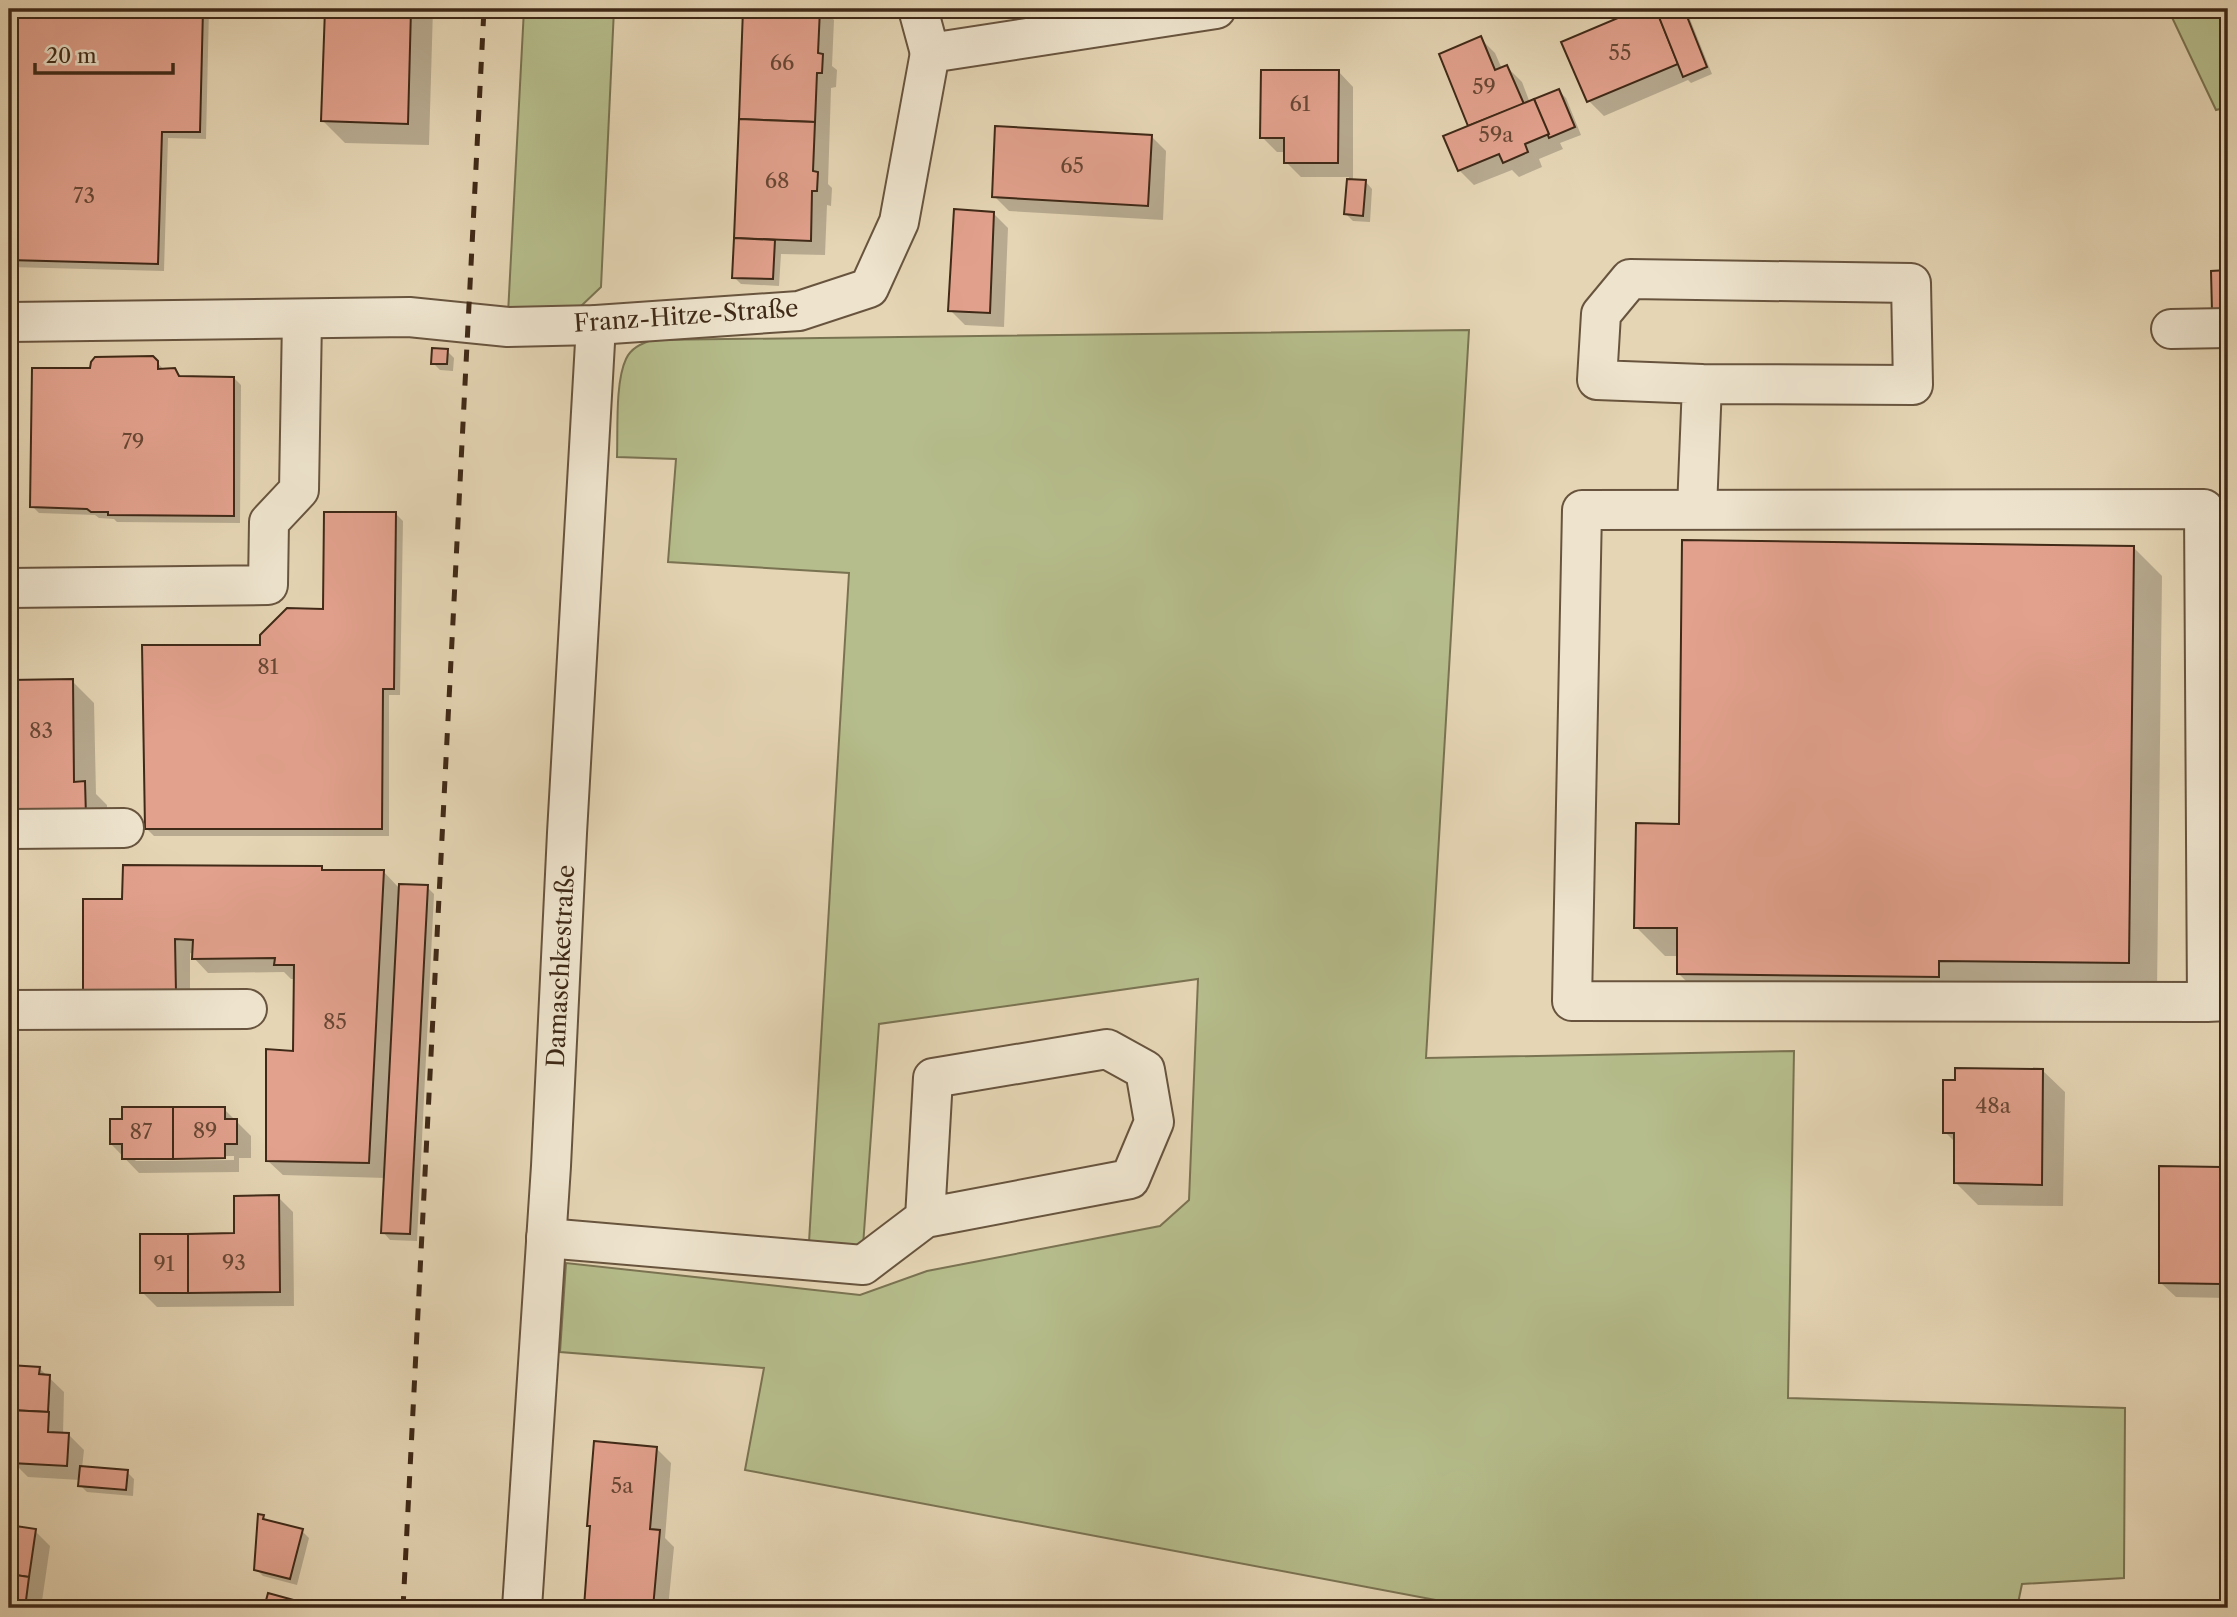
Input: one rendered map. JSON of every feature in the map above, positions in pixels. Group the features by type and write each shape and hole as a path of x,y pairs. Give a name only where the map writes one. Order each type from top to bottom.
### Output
{"street":[{"path":"918,9 930,53 1216,9"},
{"name":"Franz-Hitze-Straße","path":"9,322 409,317 508,327 799,311 869,288 899,222 930,53"},
{"path":"1630,279 1911,283 1913,385 1702,384 1597,380 1601,314 1630,279"},
{"path":"9,588 268,585 269,522 299,490 302,319"},
{"name":"Damaschkestraße","path":"522,1608 546,1238 596,324"},
{"path":"2171,329 2228,328"},
{"path":"1697,509 1702,384"},
{"path":"1582,509 2204,509 2218,1001 1572,1001 1582,509"},
{"path":"9,829 124,828"},
{"path":"9,1010 247,1009"},
{"path":"546,1238 863,1265 925,1218 1130,1179 1154,1122 1144,1070 1107,1049 933,1078 925,1218"}],"green space":[{"path":"524,9 614,9 601,287 579,308 508,314"},
{"path":"2168,9 2228,9 2228,107 2216,110"},
{"path":"1469,330 1426,1058 1794,1051 1788,1398 2125,1408 2124,1578 2022,1584 2017,1608 1478,1608 745,1470 764,1368 560,1352 566,1263 860,1295 927,1271 1160,1226 1189,1200 1198,979 879,1024 863,1246 809,1242 849,573 668,562 676,459 617,457 620,380 622,369 631,352 651,340"}],"building":[{"path":"9,9 203,9 200,132 162,132 158,264 9,260"},
{"path":"325,9 411,9 408,124 321,121"},
{"path":"743,9 820,9 818,53 823,54 822,73 817,73 815,122 739,119"},
{"path":"1614,9 1656,9 1678,64 1587,102 1561,42 1618,18"},
{"path":"1684,9 1707,67 1683,77 1657,12"},
{"path":"1481,36 1495,70 1507,65 1524,104 1468,126 1439,54"},
{"path":"1261,70 1339,70 1338,163 1284,163 1284,138 1260,138"},
{"path":"1559,89 1575,127 1549,138 1534,99"},
{"path":"1534,99 1549,134 1525,144 1528,152 1503,163 1499,154 1458,171 1443,136"},
{"path":"739,119 815,122 813,171 818,172 817,191 812,191 811,241 734,238"},
{"path":"995,126 1152,135 1148,206 992,197"},
{"path":"1347,179 1366,180 1363,216 1344,214"},
{"path":"954,209 994,212 990,313 948,311"},
{"path":"734,238 775,240 773,279 732,278"},
{"path":"2228,270 2228,311 2212,312 2211,271"},
{"path":"432,348 448,349 447,364 431,364"},
{"path":"153,356 158,361 158,369 175,368 179,376 234,377 234,516 108,515 108,512 91,512 87,509 30,507 32,368 90,368 95,357"},
{"path":"324,512 396,512 394,689 383,689 382,829 145,829 142,645 260,645 260,635 287,608 323,609"},
{"path":"1682,540 2134,546 2129,963 1939,961 1939,977 1677,974 1677,928 1634,928 1636,823 1679,824"},
{"path":"73,679 74,782 85,781 86,817 9,818 9,680"},
{"path":"123,865 322,866 322,870 384,870 369,1163 266,1161 266,1049 293,1051 294,965 274,965 275,958 192,959 193,940 175,939 176,993 83,994 83,899 122,899"},
{"path":"399,884 428,885 410,1234 381,1233"},
{"path":"1955,1068 2043,1069 2042,1185 1954,1183 1954,1133 1943,1133 1943,1080 1955,1080"},
{"path":"122,1107 173,1107 173,1159 122,1159 122,1144 110,1144 110,1119 122,1119"},
{"path":"173,1107 225,1107 225,1119 237,1119 237,1144 225,1144 225,1158 173,1159"},
{"path":"2159,1166 2221,1167 2221,1284 2159,1283"},
{"path":"279,1195 280,1292 188,1293 188,1234 234,1233 234,1196"},
{"path":"140,1234 188,1234 188,1293 140,1293"},
{"path":"9,1365 40,1367 39,1374 50,1375 48,1412 9,1410"},
{"path":"9,1410 49,1412 48,1432 69,1433 67,1466 11,1463"},
{"path":"594,1441 657,1447 650,1529 660,1530 653,1608 584,1607"},
{"path":"80,1466 128,1470 126,1490 78,1486"},
{"path":"258,1514 264,1515 263,1519 303,1529 290,1579 254,1570"},
{"path":"9,1525 36,1529 29,1577 9,1574"},
{"path":"9,1574 29,1577 25,1608 9,1608"},
{"path":"268,1593 312,1605 312,1608 264,1608"}],"railway":[{"path":"403,1608 484,9"}]}
